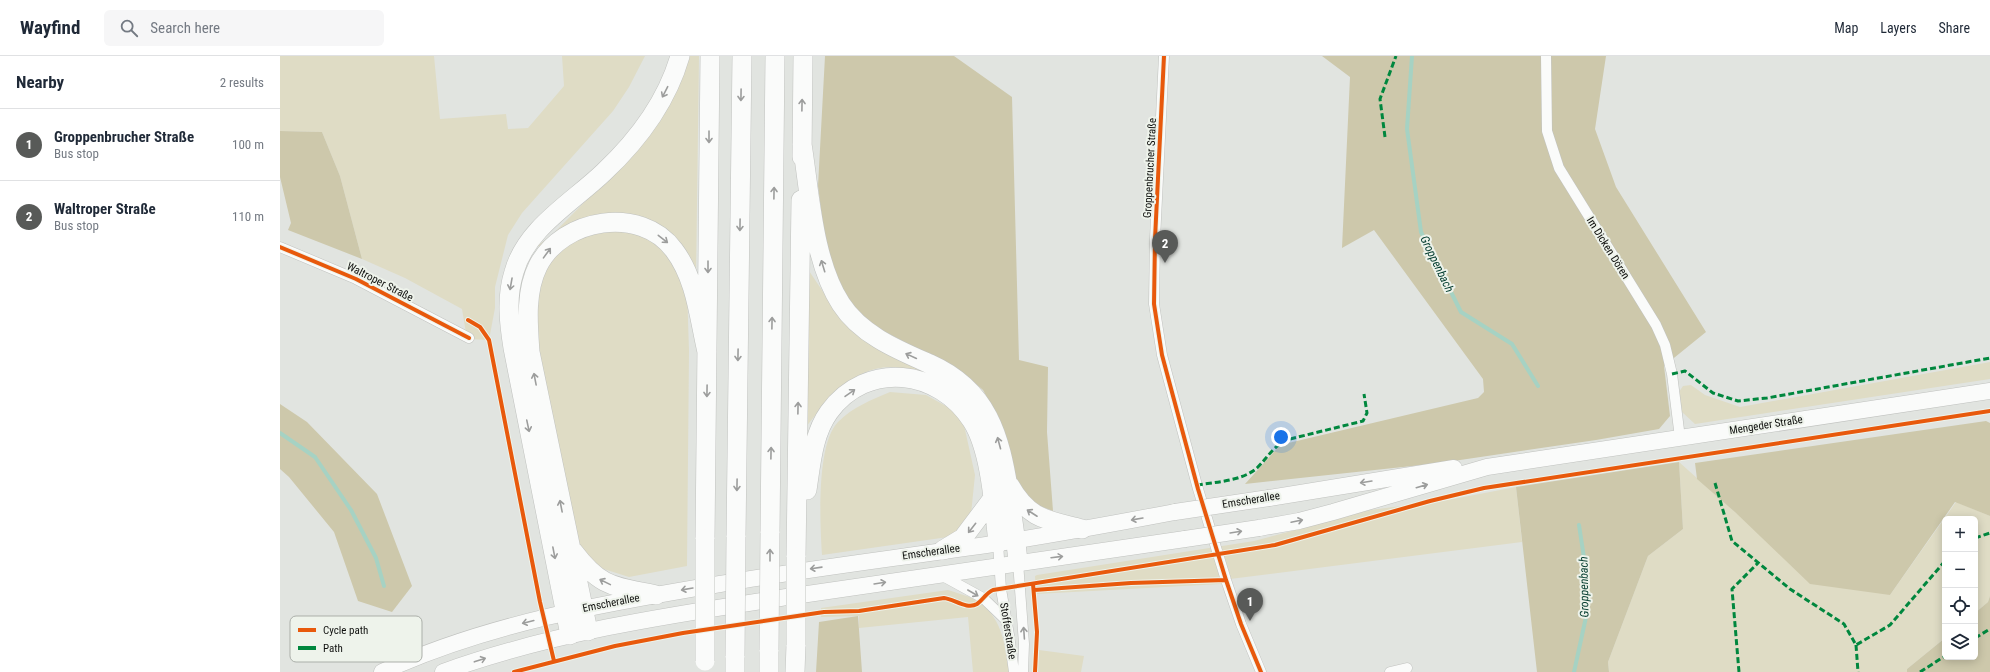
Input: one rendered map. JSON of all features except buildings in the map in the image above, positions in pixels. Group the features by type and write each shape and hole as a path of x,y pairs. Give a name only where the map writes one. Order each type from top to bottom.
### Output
{"highway":[{"path":"579,633 513,348 510,327 510,288 514,272 524,249 535,235 547,222 612,164 644,128 660,102 676,71 680,56"},
{"path":"705,667 710,56"},
{"path":"735,664 742,56"},
{"path":"769,672 775,56"},
{"path":"799,530 803,56"},
{"path":"802,144 818,249 835,294 842,306 870,333 894,348 936,367 958,380 974,394 996,430 1004,461 1018,562"},
{"path":"574,610 569,544 530,352 528,319 530,293 538,266 552,247 566,236 585,227 600,223 616,222 632,224 648,229 663,238 673,248 684,264 692,285 707,352"},
{"path":"796,672 796,557 799,530 813,453 819,431 829,413 840,400 852,390 868,382 886,378 906,377 928,383 946,393 960,406 973,422 982,445 993,498 998,543"},
{"path":"1007,481 1014,495 1029,512 1040,518 1082,529"},
{"path":"943,550 963,538 993,498"},
{"path":"569,544 587,570 602,581 616,587 656,594"}],"main road":[{"name":"Mengeder Straße","path":"1542,458 1990,391"},
{"name":"Emscherallee","path":"443,672 498,653 647,618 1299,521 1487,467 1542,458"},
{"name":"Emscherallee","path":"422,657 471,639 574,610 656,594 801,570 998,543 1175,512 1455,468 1487,467"},
{"name":"Emscherallee","path":"382,672 409,662"}],"street":[{"name":"Groppenbrucher Straße","path":"1164,56 1155,239 1154,299 1156,318 1162,355 1198,489 1228,586 1261,672"},
{"name":"Im Dicken Dören","path":"1546,56 1547,131 1559,168 1656,325 1665,344 1672,374 1680,438"},
{"name":"Waltroper Straße","path":"280,247 356,279 469,338"},
{"name":"Stofferstraße","path":"998,543 1001,589 1014,672"},
{"name":"Stofferstraße","path":"1018,562 1024,644 1023,672"},
{"path":"939,574 983,598 1006,620"},
{"path":"1390,672 1407,668"}],"shaded area":[{"path":"280,56 434,56 440,119 506,114 508,129 528,128 564,86 562,56 645,56 629,87 613,111 522,213 508,235 495,287 495,308 489,340 467,339 462,309 405,278 362,259 340,176 322,132 280,131"},
{"path":"689,56 699,56 696,277 687,288 689,351 687,566 629,577 591,565 572,542 528,319 551,247 537,246 552,235 627,159"},
{"path":"825,56 954,56 1012,97 1019,360 1048,367 1047,432 1053,511 1032,503 1016,481 998,418 983,390 962,372 874,326 856,311 840,290 826,249 818,186"},
{"path":"1322,56 1606,56 1595,129 1616,187 1706,332 1664,366 1670,416 1659,429 1596,440 1440,463 1245,484 1280,445 1478,398 1484,392 1483,379 1374,230 1342,248 1350,77"},
{"path":"280,131 322,132 340,176 362,259 288,230 291,223 280,177"},
{"path":"805,265 828,299 921,370 890,367 876,369 863,374 839,390 801,433"},
{"path":"1990,362 1990,379 1695,424 1682,412 1679,392 1683,386 1691,385 1705,395 1740,407"},
{"path":"890,392 926,395 953,410 964,425 975,475 971,514 955,536 822,555 820,505 821,485 826,448 831,433 838,422 850,412 862,404"},
{"path":"280,404 307,422 377,494 412,586 392,612 358,601 334,532 289,477 280,469"},
{"path":"1986,421 1990,423 1990,516 1955,502 1945,516 1942,516 1942,521 1890,595 1810,584 1736,513 1697,479 1695,463"},
{"path":"1679,462 1736,513 1890,595 1942,522 1942,640 1907,669 1907,672 1609,672 1608,662 1648,556 1683,529"},
{"path":"1679,462 1683,529 1648,556 1608,662 1609,672 1537,672 1516,487"},
{"path":"1516,487 1522,542 1230,579 1221,584 1036,594 1035,576 1037,575 1254,541 1370,510 1448,500"},
{"path":"1956,502 1990,516 1990,596 1988,602 1978,610 1978,516 1946,516"},
{"path":"948,590 974,599 991,613 1004,640 1009,672 973,672 968,617 859,628 859,616 821,617 821,608"},
{"path":"1990,596 1990,672 1907,672 1907,669 1942,640 1942,660 1978,660 1978,610 1988,602"},
{"path":"858,616 862,672 816,672 819,622"},
{"path":"1039,650 1084,656 1081,672 1037,672"}],"waterway":[{"name":"Groppenbach","path":"1412,56 1407,129 1421,232 1461,312 1512,344 1538,386"},
{"path":"280,433 315,457 351,510 376,558 384,586"},
{"name":"Groppenbach","path":"1574,672 1586,617 1586,571 1579,525"}],"marked path":[{"path":"1385,137 1380,99 1396,56"},
{"path":"1672,374 1685,371 1713,393 1738,401 1767,398 1990,358"},
{"path":"1197,485 1244,476 1257,468 1277,446 1286,440 1363,421 1367,413 1364,394"},
{"path":"1715,483 1732,541 1790,589 1844,624 1856,645 1890,625 1942,564"},
{"path":"1978,537 1990,533"},
{"path":"1739,672 1732,589 1758,563"},
{"path":"1978,636 1990,629"},
{"path":"1856,645 1858,672"},
{"path":"1920,672 1942,658"}],"cycle path":[{"path":"1164,56 1155,239 1154,304 1162,355 1198,489 1226,580 1241,624 1261,672"},
{"path":"280,247 356,279 469,338"},
{"path":"468,320 480,327 489,340 540,602 554,661"},
{"path":"514,672 615,646 683,633 824,612 859,611 944,598 973,606 993,590 1275,545 1430,501 1484,488 1990,411"},
{"path":"1034,590 1131,583 1226,580"},
{"path":"1033,584 1037,632 1035,672"}],"place":[{"name":"Waltroper Straße","path":"1165,263"},
{"name":"Groppenbrucher Straße","path":"1250,621"}]}
